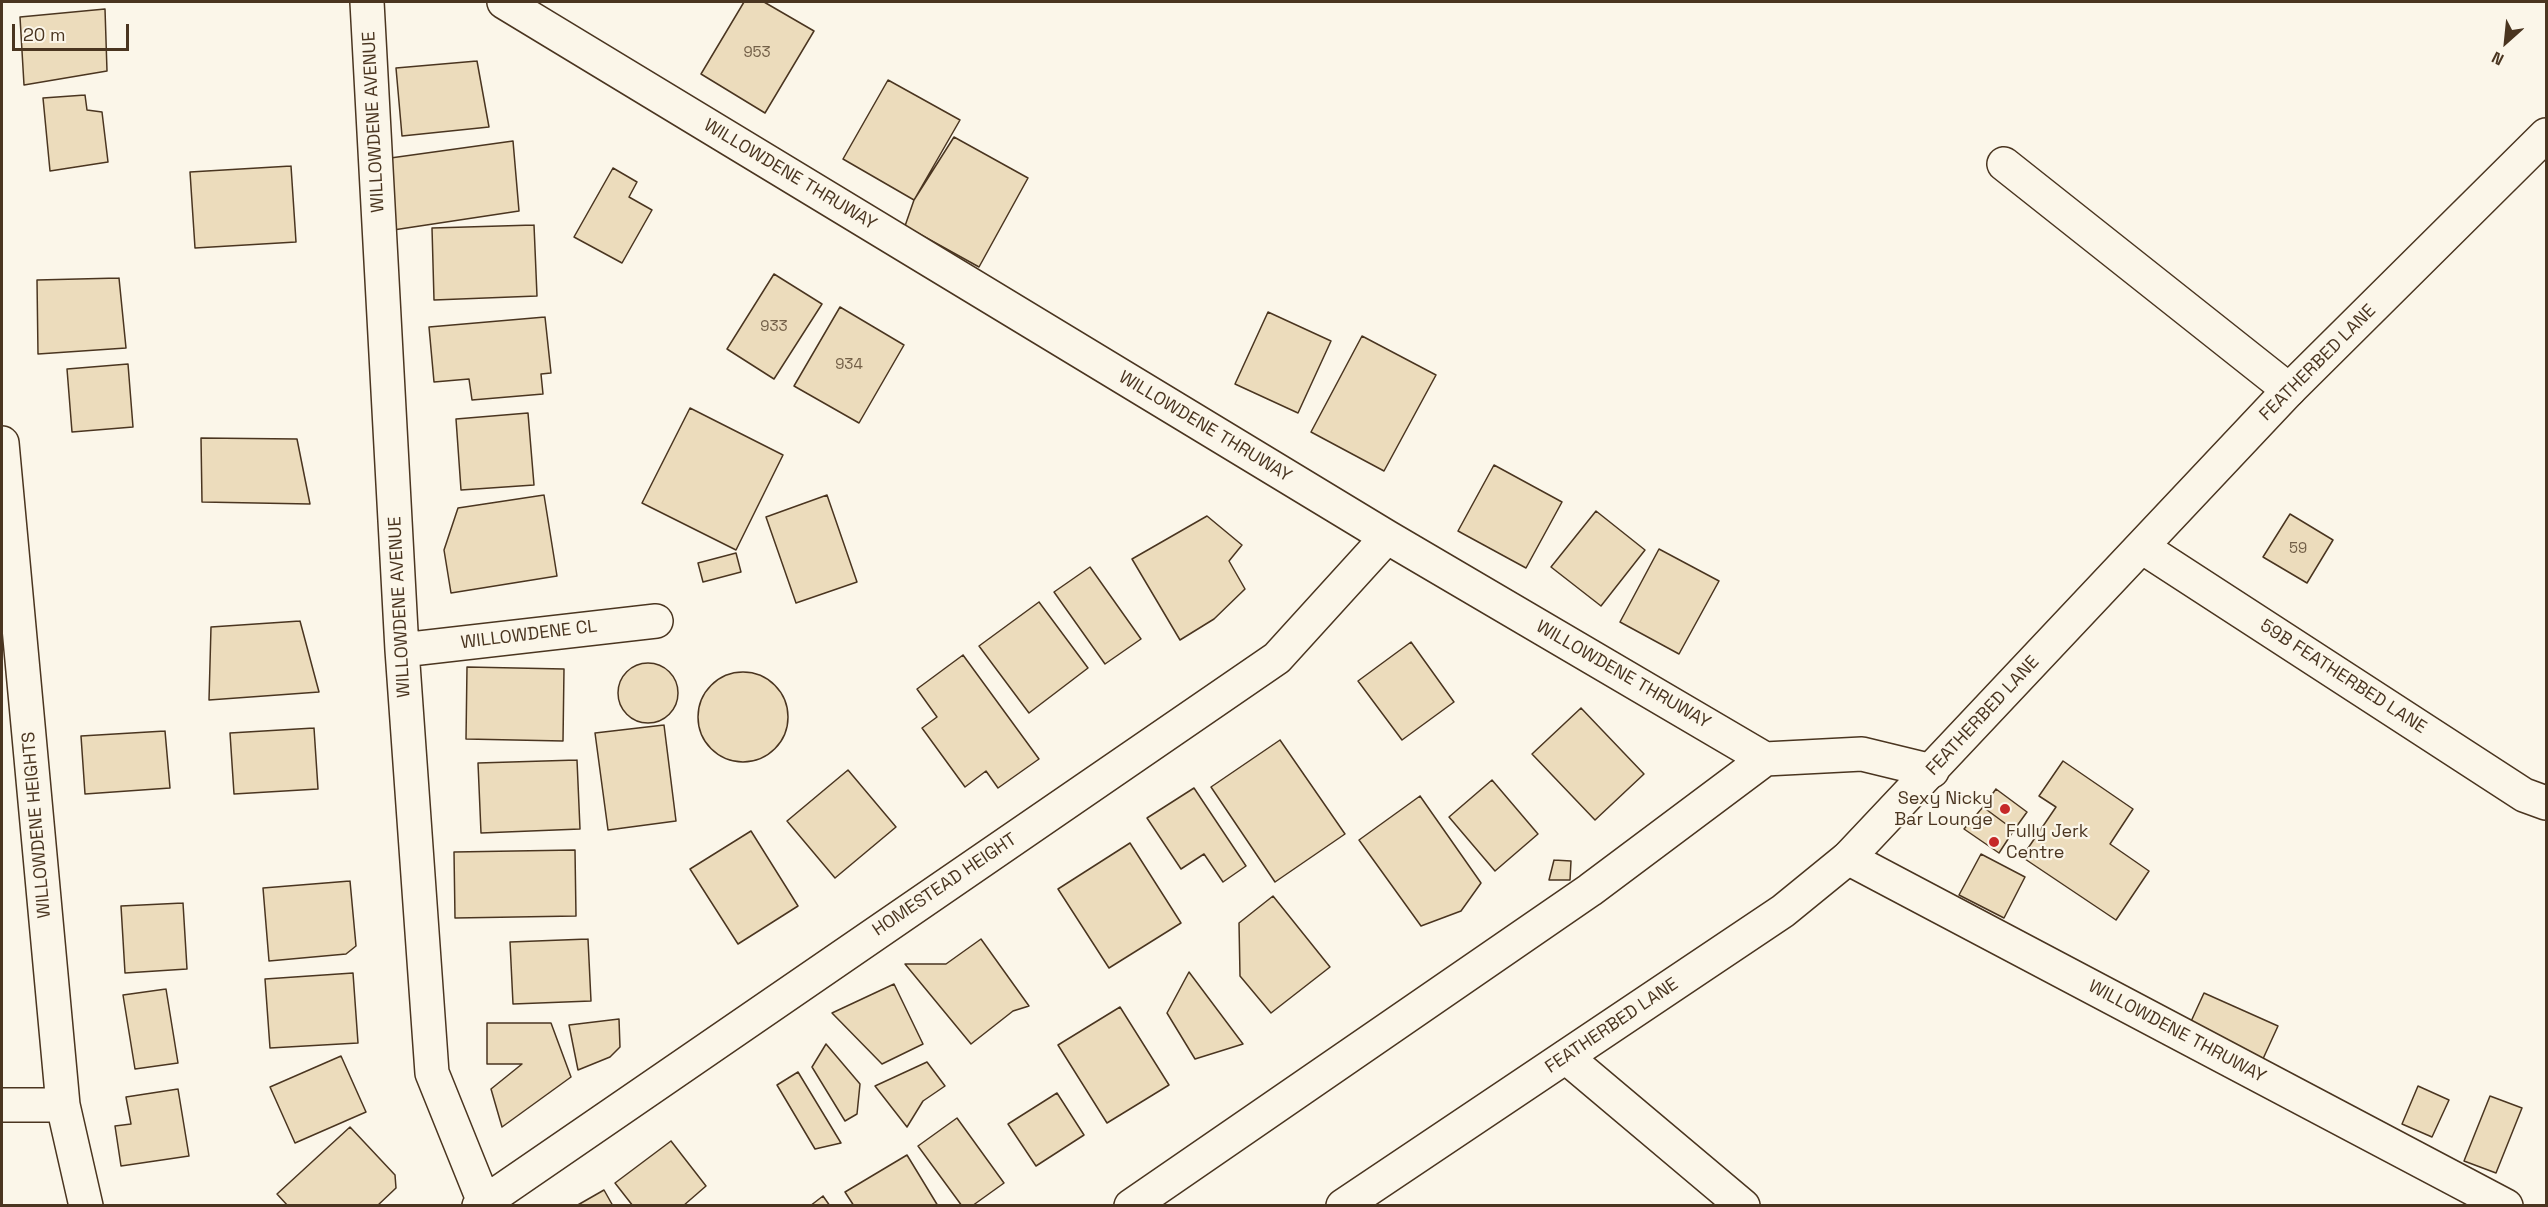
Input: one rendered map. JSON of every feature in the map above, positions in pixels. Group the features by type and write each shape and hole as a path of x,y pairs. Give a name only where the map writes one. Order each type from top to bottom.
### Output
{"street":[{"name":"WILLOWDENE AVENUE","path":"367,2 402,650 432,1073 482,1204"},
{"name":"WILLOWDENE THRUWAY","path":"504,2 1387,537 1764,759"},
{"name":"FEATHERBED LANE","path":"1343,1206 1784,911 1848,858 2289,390 2547,135"},
{"path":"2004,164 2289,390"},
{"name":"WILLOWDENE HEIGHTS","path":"2,443 63,1105 86,1206"},
{"name":"HOMESTEAD HEIGHT","path":"482,1204 1277,658 1387,537"},
{"name":"59B FEATHERBED LANE","path":"2142,547 2524,795 2547,803"},
{"name":"WILLOWDENE CL","path":"402,650 656,621"},
{"path":"1131,1206 1590,890 1764,759 1862,754 1932,771"},
{"name":"WILLOWDENE THRUWAY","path":"1848,858 2506,1206"},
{"path":"1566,1057 1743,1206"},
{"path":"2,1105 63,1105"}],"building":[{"path":"744,2 764,2 814,31 765,113 701,74"},
{"path":"105,9 107,71 24,85 20,17"},
{"path":"477,61 489,127 402,136 396,68"},
{"path":"888,80 960,120 914,200 843,159"},
{"path":"85,95 87,110 102,112 108,162 50,171 43,98"},
{"path":"954,137 1028,178 979,267 905,226 914,200"},
{"path":"513,141 519,211 380,232 376,160"},
{"path":"291,166 296,242 195,248 190,172"},
{"path":"613,168 637,182 629,197 652,210 622,263 574,237"},
{"path":"534,225 537,296 434,300 432,228"},
{"path":"774,274 822,304 774,379 727,349"},
{"path":"119,278 126,348 38,354 37,280"},
{"path":"840,307 904,345 859,423 794,386"},
{"path":"1268,312 1331,341 1298,413 1235,384"},
{"path":"545,317 551,373 541,374 543,394 472,400 469,379 434,382 429,327"},
{"path":"1362,336 1436,375 1384,471 1311,432"},
{"path":"128,364 133,427 72,432 67,369"},
{"path":"690,408 783,455 736,550 642,503"},
{"path":"528,413 534,485 461,490 456,419"},
{"path":"201,438 297,439 310,504 202,502"},
{"path":"1494,465 1562,502 1526,568 1458,531"},
{"path":"544,495 557,576 451,593 444,550 458,508"},
{"path":"827,495 857,582 796,603 766,517"},
{"path":"1596,511 1645,550 1601,606 1551,567"},
{"path":"2290,514 2333,540 2307,583 2263,557"},
{"path":"1207,516 1242,545 1229,561 1245,589 1214,619 1180,640 1132,559"},
{"path":"1659,549 1719,581 1679,654 1620,622"},
{"path":"736,553 741,572 703,582 698,563"},
{"path":"1090,567 1141,639 1105,664 1054,592"},
{"path":"1039,602 1088,668 1029,713 979,646"},
{"path":"300,621 319,692 209,700 211,627"},
{"path":"1411,642 1454,702 1402,740 1358,681"},
{"path":"963,655 1039,759 998,788 986,771 965,787 922,728 937,717 917,689"},
{"path":"648,663 669,672 678,693 669,714 648,723 627,714 618,693 627,672"},
{"path":"467,667 564,669 563,741 466,739"},
{"path":"743,672 760,675 775,685 785,700 788,717 785,734 775,749 760,759 743,762 726,759 711,749 701,734 698,717 701,700 711,685 726,675"},
{"path":"1581,708 1644,774 1595,820 1532,754"},
{"path":"664,725 676,821 608,830 595,733"},
{"path":"314,728 318,789 234,794 230,733"},
{"path":"165,731 170,788 85,794 81,736"},
{"path":"1280,740 1345,834 1275,882 1211,787"},
{"path":"577,760 580,829 481,833 478,763"},
{"path":"2063,761 2133,809 2110,844 2149,871 2116,920 2022,857 2056,807 2039,796"},
{"path":"848,770 896,827 835,878 787,821"},
{"path":"1492,780 1538,834 1495,871 1449,817"},
{"path":"1194,788 1246,866 1223,882 1204,854 1181,869 1147,818"},
{"name":"Sexy Nicky Bar Lounge","path":"1996,789 2027,812 2014,830 1983,807"},
{"path":"1420,796 1481,883 1461,911 1421,926 1359,840"},
{"name":"Fully Jerk Centre","path":"1983,807 2014,830 1999,853 1964,829"},
{"path":"751,831 798,906 738,944 690,869"},
{"path":"1130,843 1181,923 1109,968 1058,889"},
{"path":"575,850 576,916 455,918 454,852"},
{"path":"1981,854 2025,877 2004,918 1959,895"},
{"path":"1554,860 1571,861 1570,880 1549,880"},
{"path":"350,881 356,946 346,954 269,961 263,888"},
{"path":"1273,896 1330,967 1271,1013 1240,976 1239,923"},
{"path":"183,903 187,969 125,973 121,906"},
{"path":"588,939 591,1001 513,1004 510,942"},
{"path":"981,939 1029,1006 1013,1011 971,1044 905,964 946,964"},
{"path":"1189,972 1243,1044 1195,1059 1167,1013"},
{"path":"353,973 358,1043 270,1048 265,979"},
{"path":"894,984 923,1044 882,1064 832,1013"},
{"path":"166,989 178,1063 135,1069 123,995"},
{"path":"2204,993 2278,1026 2262,1061 2188,1028"},
{"path":"1120,1007 1169,1085 1107,1123 1058,1045"},
{"path":"619,1019 620,1047 610,1057 578,1070 569,1025"},
{"path":"487,1023 551,1023 571,1077 502,1127 491,1089 522,1064 487,1064"},
{"path":"826,1044 860,1084 857,1114 845,1121 812,1067"},
{"path":"341,1056 366,1112 295,1143 270,1087"},
{"path":"927,1062 945,1086 923,1101 907,1127 875,1086"},
{"path":"798,1072 841,1143 815,1149 777,1085"},
{"path":"2418,1086 2449,1100 2432,1137 2402,1124"},
{"path":"178,1089 189,1156 121,1166 115,1126 131,1124 126,1097"},
{"path":"1057,1093 1084,1135 1036,1166 1008,1124"},
{"path":"2490,1096 2522,1108 2496,1173 2464,1161"},
{"path":"957,1118 1004,1183 972,1206 962,1206 918,1146"},
{"path":"350,1127 395,1175 396,1188 377,1206 288,1206 277,1194"},
{"path":"671,1141 706,1186 683,1206 633,1206 615,1183"},
{"path":"907,1155 938,1206 854,1206 845,1192"},
{"path":"604,1190 613,1206 576,1206"},
{"path":"823,1196 830,1206 810,1206"}],"place":[{"name":"Sexy Nicky Bar Lounge","path":"2005,809"},
{"name":"Fully Jerk Centre","path":"1994,842"}]}
